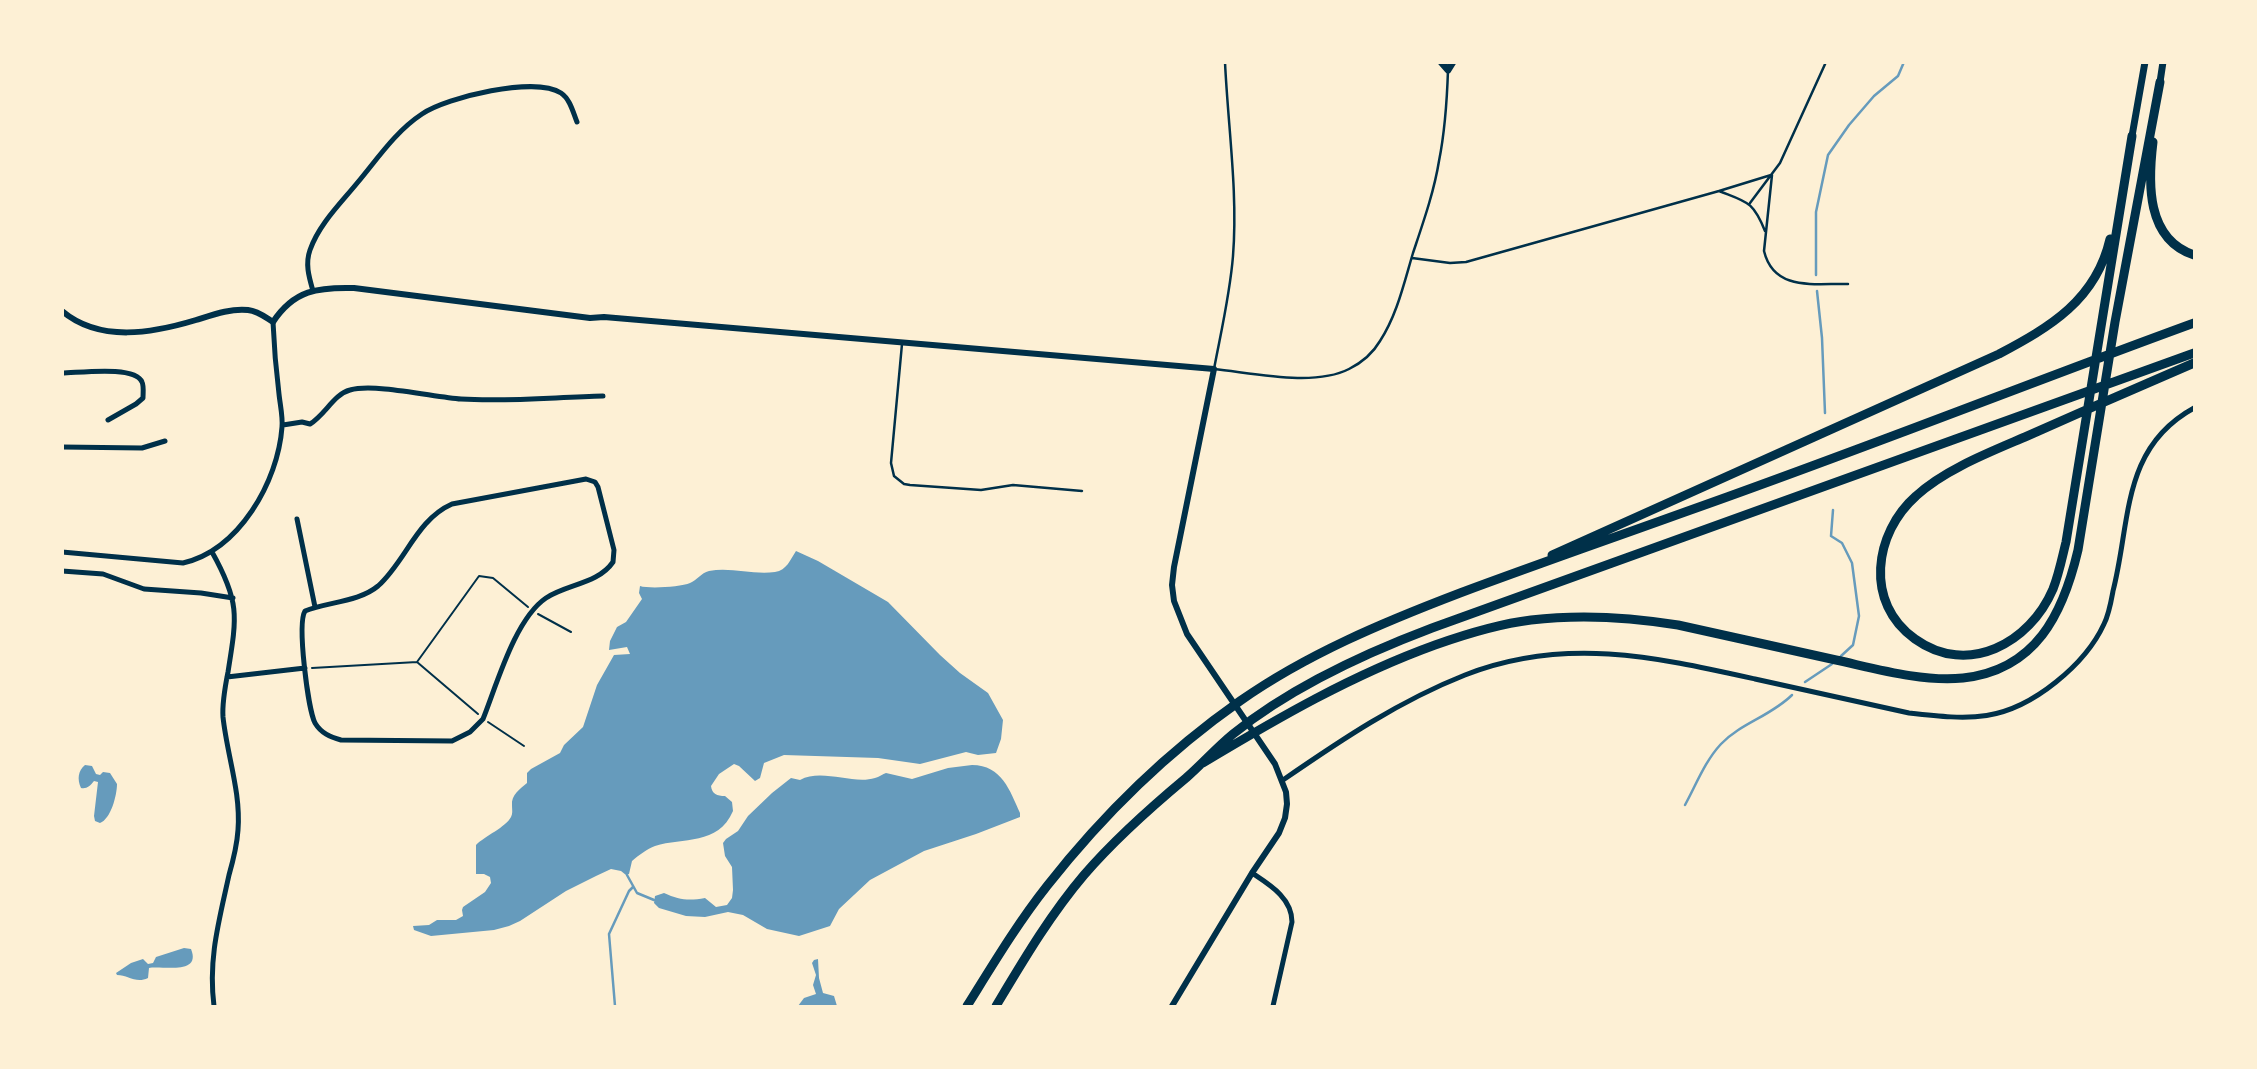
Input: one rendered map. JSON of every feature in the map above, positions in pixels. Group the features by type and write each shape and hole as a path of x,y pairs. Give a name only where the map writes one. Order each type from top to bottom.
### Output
{"highway":[{"path":"2160,82 2150,185 2153,208 2160,226 2172,242 2187,252 2194,254"},
{"path":"1203,763 1290,711 1374,668 1458,638 1498,626 1530,620 1602,616 1646,620 1678,625 1884,670 1929,677 1962,678 1984,674 2009,663 2034,645 2050,626 2061,607 2070,582 2078,550 2135,211 2160,82"},
{"path":"2132,136 2066,542 2053,590 2031,624 2014,640 1995,650 1975,654 1954,655 1932,648 1915,639 1892,616 1884,600 1880,584 1880,561 1883,543 1891,526 1902,510 1924,489 1958,468 2072,416 2113,398 2194,363"},
{"path":"1504,577 1998,354 2035,335 2058,320 2081,298 2101,266 2108,248 2132,136"},
{"path":"967,1006 1044,889 1081,844 1120,802 1157,767 1207,726 1265,684 1341,643 1400,616 1822,464 2075,366 2194,323"},
{"path":"996,1006 1025,957 1083,876 1106,849 1234,733 1283,700 1322,677 1394,643 2194,353"}],"main road":[{"path":"1441,62 1448,66 1453,62"},
{"path":"2132,136 2145,62"},
{"path":"2160,82 2163,62"}],"street":[{"path":"313,291 308,275 308,262 315,236 397,135 424,112 465,96 541,86 554,89 567,97 577,122"},
{"path":"62,552 183,563 194,561 228,541 264,490 274,469 283,426 273,322 282,308 289,302 313,291 354,288 590,318 1214,369 1172,585 1177,609 1187,634 1268,754 1283,780 1286,792 1286,818 1172,1006"},
{"path":"62,311 78,321 92,326 126,333 166,328 235,310 258,312 273,322"},
{"path":"62,373 120,371 140,379 143,383 142,398 136,404 108,420"},
{"path":"283,426 302,422 310,424 343,393 352,389 374,388 483,400 603,396"},
{"path":"1283,780 1361,727 1399,706 1466,674 1535,656 1574,653 1621,653 1672,660 1909,713 1948,718 1975,718 2020,706 2045,691 2091,649 2105,622 2116,580 2128,507 2138,472 2148,449 2164,430 2194,408"},
{"path":"62,447 142,448 165,441"},
{"path":"586,479 591,480 598,487 614,550 613,562 602,574 551,595 533,611 519,631 483,719 470,732 452,741 441,743 334,738 321,731 312,717 305,668 302,616 305,611 371,591 382,582 430,519 444,508 462,502 586,479"},
{"path":"297,519 315,607"},
{"path":"212,552 233,598 234,630 223,717 236,791 238,831 214,946 211,984 214,1006"},
{"path":"62,571 103,574 144,590 201,593 233,598"},
{"path":"227,677 305,668"},
{"path":"1252,873 1271,886 1292,912 1292,922 1273,1006"}],"lane":[{"path":"1225,62 1234,212 1233,256 1227,301 1214,369 1295,377 1336,374 1350,369 1368,356 1379,342 1391,321 1412,258 1439,162 1446,109 1448,66"},
{"path":"1750,203 1780,164 1826,62"},
{"path":"1412,258 1450,263 1466,262 1772,175"},
{"path":"1772,175 1765,231 1764,251 1767,262 1780,276 1797,283 1848,284"},
{"path":"1719,191 1750,203 1758,214 1765,231"},
{"path":"902,342 891,463 894,476 899,481 910,485 981,490 1013,485 1082,491"}],"path":[{"path":"417,662 479,576 493,578 533,611 571,632"},
{"path":"305,668 417,662 483,719 524,746"}],"water":[{"path":"796,551 818,561 888,602 940,655 960,673 988,693 1003,720 1001,739 996,753 978,755 966,752 920,764 878,758 784,755 764,763 760,778 755,781 739,766 734,764 719,774 711,786 715,794 725,796 732,802 733,811 718,830 709,835 652,847 632,861 629,874 626,875 621,871 611,869 566,891 509,926 494,930 431,936 414,930 413,926 429,925 437,920 456,920 463,916 463,907 485,892 491,883 490,877 484,874 476,874 476,845 500,828 511,817 513,798 516,792 527,783 527,773 560,753 564,745 583,727 597,685 614,655 630,654 627,647 609,650 610,641 617,627 626,622 642,599 639,593 640,586 657,587 686,584 706,572 717,570 758,573 775,572 785,567"},
{"path":"85,765 92,766 96,774 110,773 117,784 115,800 110,812 104,821 100,823 95,821 94,816 98,782 94,781 85,788 81,788 80,785 80,773"},
{"path":"972,765 991,769 998,774 1008,788 1020,813 1020,817 924,851 870,880 839,909 830,926 799,936 767,929 743,915 728,912 705,917 686,916 659,908 654,903 655,896 664,893 684,899 705,898 716,907 727,905 732,898 732,867 725,856 723,843 738,831 748,816 772,793 791,778 800,780 809,777 828,776 866,780 886,773 912,779 948,768"},
{"path":"184,948 191,949 193,957 191,963 185,966 149,968 148,978 144,980 136,980 117,975 116,973 131,963 143,959 148,964 153,963 156,957"},
{"path":"818,959 819,978 823,993 834,996 837,1006 798,1006 804,998 816,994 813,985 816,975 812,963"}],"waterway":[{"path":"1816,275 1816,212 1828,155 1849,125 1874,96 1898,76 1904,62"},
{"path":"1817,291 1822,338 1825,413"},
{"path":"1833,510 1831,536 1842,543 1852,563 1859,616 1853,645 1841,656"},
{"path":"1805,682 1832,664"},
{"path":"1685,805 1705,765 1721,744 1738,730 1775,709 1792,695"},
{"path":"627,875 637,893 654,900"},
{"path":"615,1006 609,934 629,891 633,887"}]}
